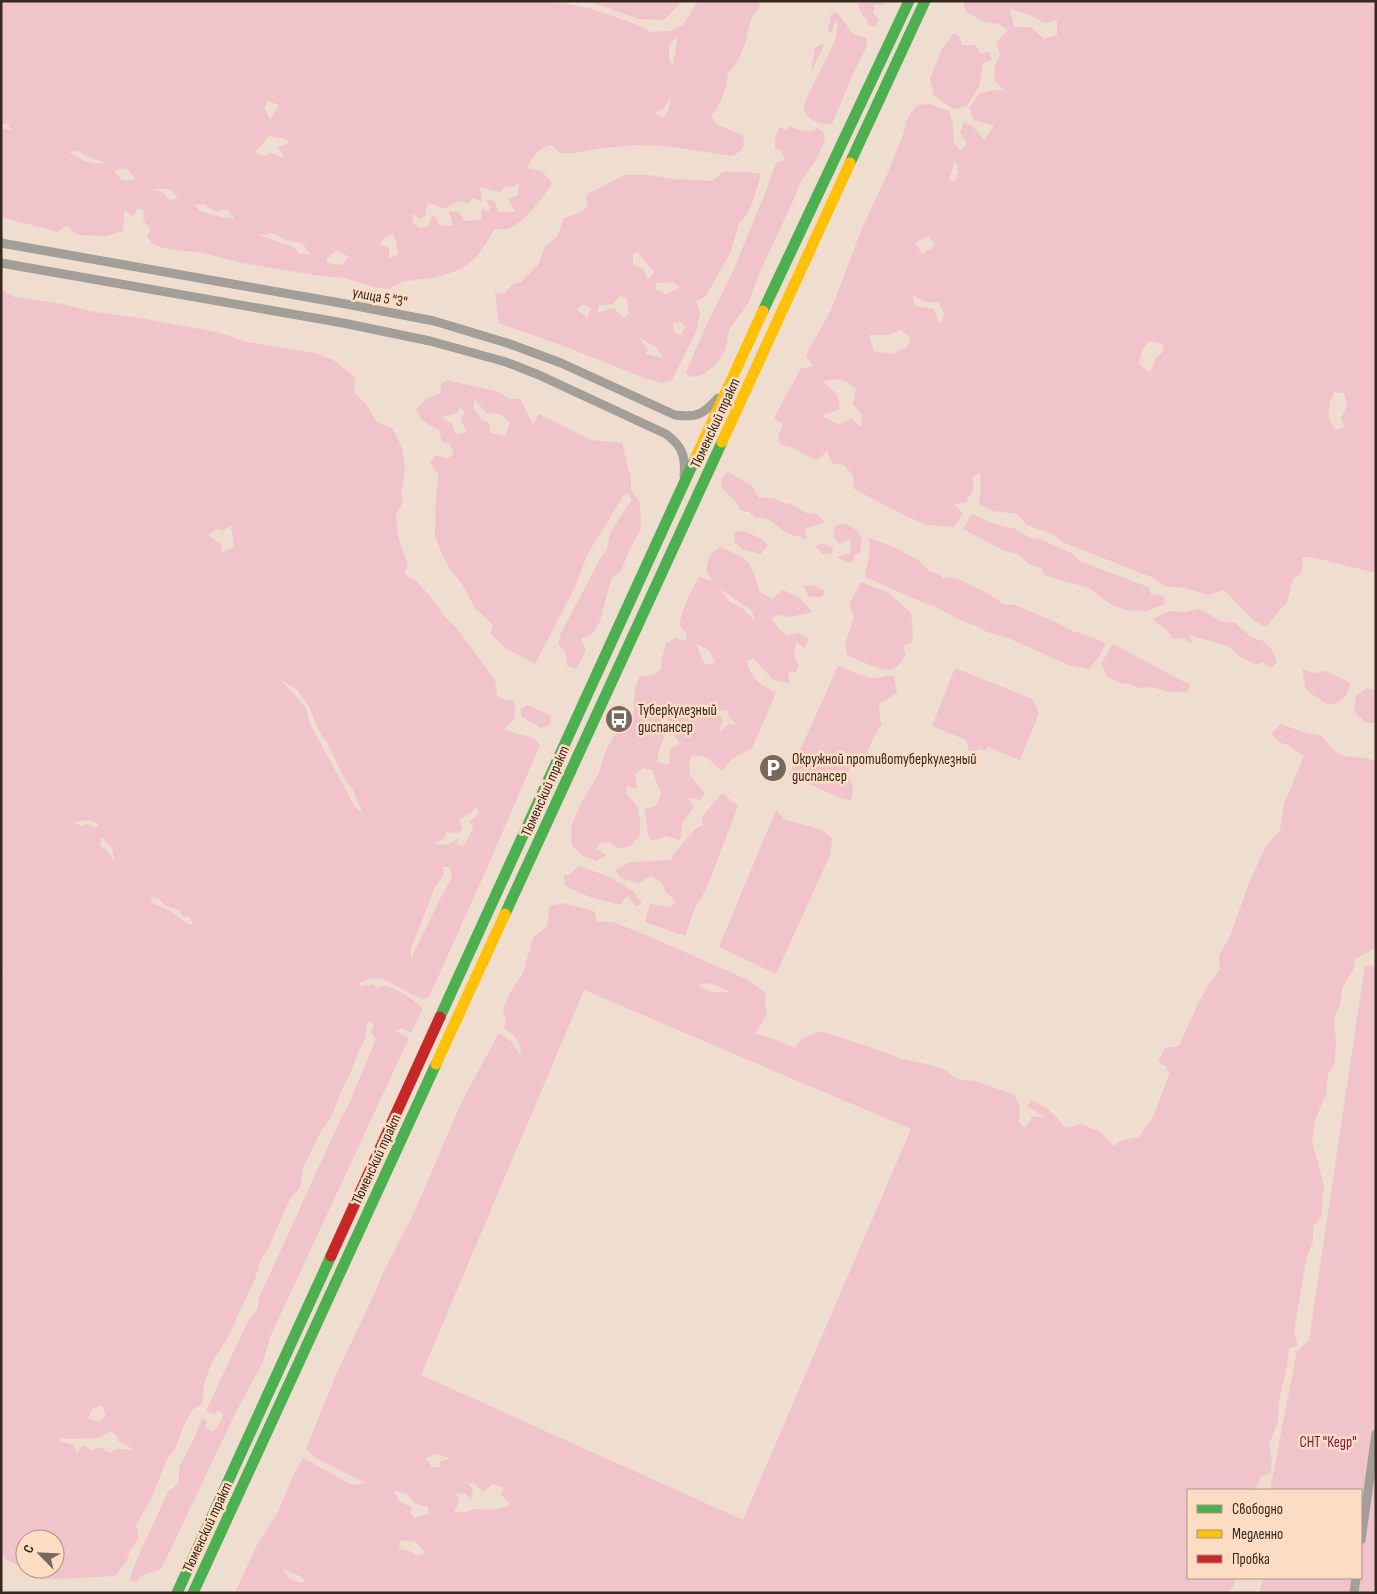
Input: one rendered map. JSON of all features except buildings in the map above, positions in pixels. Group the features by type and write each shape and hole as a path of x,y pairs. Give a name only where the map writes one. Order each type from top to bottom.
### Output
{"main road":[{"name":"Тюменский тракт","path":"177,1593 728,386 909,1"},
{"name":"Тюменский тракт","path":"193,1593 926,1"}],"street":[{"name":"улица 5 \"З\"","path":"1,243 434,321 502,341 561,363 675,415 690,417 700,415 710,407 728,386"},
{"path":"1,263 343,323 430,341 506,362 539,375 650,426 671,438 683,452 685,470 683,486"},
{"path":"1362,1533 1376,1434"},
{"path":"1354,1593 1356,1579"}],"green space":[{"path":"1,1 530,1 562,3 589,8 638,25 651,32 670,31 683,25 698,1 760,1 759,8 751,19 745,44 738,61 728,74 721,101 711,117 717,125 743,135 744,143 739,152 732,156 666,146 640,145 602,148 576,153 559,153 552,145 547,146 536,153 527,168 542,171 552,183 526,217 513,227 494,229 475,258 454,272 400,283 389,289 374,287 345,278 242,263 203,253 168,249 154,245 147,237 151,230 143,220 144,210 137,209 134,216 124,211 123,231 106,236 78,235 66,225 58,232 1,217 1,128 12,130 7,124 1,123","holes":["678,36 673,65 669,59 669,45","672,95 668,111 663,118 654,113 663,109","268,101 279,105 270,120 264,107","269,136 286,139 289,143 278,147 285,158 271,153 263,156 255,152","78,151 104,164 77,158 69,152","127,168 135,179 122,180 114,171","519,182 518,195 508,199 515,212 499,212 494,201 487,199 490,211 482,210 481,220 465,221 459,212 449,211 453,226 440,225 433,214 428,227 419,228 413,222 412,213 420,219 425,216 428,203 445,209 458,201 468,204 473,198 482,202 480,187 500,192 506,186 514,187","153,189 170,189 178,199 169,200 163,192","204,204 217,212 227,209 235,219 200,211 195,205","272,233 288,241 302,243 311,254 300,254 293,247 259,235","393,233 398,254 389,259 389,248 380,245 382,240","337,250 349,257 342,265 327,263 327,258"]},
{"path":"580,1 682,1 664,20 638,19 597,4"},
{"path":"868,1 882,1 884,6 876,4 873,13 879,20 875,27 869,25 857,3 866,3"},
{"path":"963,1 1376,1 1376,573 1311,557 1302,558 1303,566 1300,575 1293,579 1287,602 1266,627 1254,621 1224,590 1208,595 1181,587 1167,587 1156,579 1065,543 1052,534 1027,525 1017,514 993,511 979,504 980,473 972,477 974,488 966,502 954,504 963,513 954,527 927,525 854,489 853,475 844,465 832,463 827,451 817,460 801,453 795,448 781,445 778,437 783,424 774,418 801,368 813,367 806,355 831,310 862,228 903,135 908,117 917,105 930,104 949,111 953,124 954,143 961,151 967,143 960,133 964,122 973,127 984,140 994,126 974,120 969,108 980,93 995,90 1005,91 994,80 995,66 1000,55 996,42 1008,30 999,24 985,22 966,12","holes":["1010,9 1030,15 1045,23 1057,20 1057,35 1044,39 1031,27 1014,27","955,161 959,171 954,182 949,179","929,236 935,246 922,254 915,243","913,295 924,302 938,302 945,314 939,324 934,309 915,306","901,330 911,338 907,347 892,354 874,351 869,335 889,335","1150,341 1162,344 1164,351 1156,358 1150,373 1139,364 1143,348","841,379 856,388 853,404 862,415 861,427 851,418 840,425 821,416 840,409 837,394 822,381","1334,392 1344,393 1347,406 1341,418 1345,427 1336,430 1330,421 1330,402"]},
{"path":"837,12 854,35 867,38 867,46 832,124 823,124 812,120 803,110 834,43 838,27 835,20 832,32 828,32 831,14"},
{"path":"954,33 960,37 962,45 976,45 980,54 989,51 992,60 983,63 979,87 966,107 953,109 934,96 930,79 942,49"},
{"path":"822,43 824,46 811,72 815,48"},
{"path":"791,126 804,131 818,128 825,134 824,143 816,160 800,182 758,276 749,302 729,330 726,349 714,366 702,375 690,377 686,372 733,271 776,163 785,160 781,150 775,148 775,138 780,127 785,130"},
{"path":"723,172 761,174 747,214 739,223 731,251 706,296 696,301 700,313 696,332 672,380 663,383 647,379 499,323 495,293 504,294 513,284 521,282 538,265 545,246 557,237 564,218 577,214 588,207 586,199 588,194 624,175 648,175 674,179 712,181","holes":["639,253 654,272 648,280 643,269 633,264 633,254","672,282 680,287 666,295 655,288 657,283","621,295 627,300 629,313 624,318 614,308 597,313 599,305 613,304","584,304 591,309 587,317 576,309","682,322 685,327 681,335 674,332 673,323","639,337 656,347 664,358 644,354 648,351"]},
{"path":"3,290 14,297 221,333 247,342 314,353 333,360 355,377 354,392 366,404 377,422 392,428 403,452 405,470 401,492 403,502 396,515 398,536 408,566 404,574 417,582 432,598 444,616 456,627 495,680 497,696 508,701 514,700 515,717 504,728 510,732 533,738 540,745 429,997 422,999 383,979 372,978 358,983 360,987 373,984 377,988 385,986 395,989 411,998 423,1009 411,1033 402,1028 395,1031 409,1038 270,1337 263,1362 236,1412 164,1563 159,1570 141,1576 135,1582 129,1581 137,1559 168,1492 179,1483 179,1467 193,1441 202,1418 207,1422 205,1427 211,1431 218,1427 223,1414 219,1410 214,1414 206,1411 246,1325 258,1308 259,1298 349,1104 376,1039 371,1032 374,1024 368,1021 365,1039 332,1115 320,1133 303,1168 300,1187 290,1199 268,1249 260,1261 255,1279 228,1337 211,1364 204,1384 202,1404 192,1410 175,1449 167,1459 152,1497 136,1525 139,1538 130,1550 126,1562 115,1576 65,1579 65,1529 15,1529 15,1564 6,1559 1,1552 1,973 5,971 1,968 1,291","holes":["231,525 234,547 221,553 222,545 208,535 217,529 223,531","281,680 297,690 309,706 319,731 328,744 344,778 353,790 363,814 355,807 310,724 306,708","476,807 479,814 469,822 474,826 464,846 456,845 459,838 448,845 434,844 445,838 446,832 458,833 463,830 459,819 470,814","87,820 99,824 95,828 88,824 81,826 74,822","102,837 112,848 115,862 100,845","443,867 450,867 452,877 411,959 411,948 435,887 444,874","150,897 158,898 166,906 179,910 183,917 190,917 193,925 186,923 169,910 152,903","102,1405 106,1416 99,1422 88,1418 93,1408","110,1431 116,1435 118,1441 135,1450 117,1449 110,1453 99,1447 92,1451 84,1445 77,1453 74,1445 61,1442 60,1437 68,1439 99,1438"]},
{"path":"447,380 499,392 509,399 520,399 533,424 539,414 591,440 622,443 631,480 631,490 640,502 641,528 621,571 612,577 600,621 593,633 581,639 586,650 578,667 573,668 566,665 566,653 558,644 561,633 607,549 610,533 632,499 628,493 623,496 588,553 575,587 535,664 507,649 491,634 493,625 475,608 464,587 450,569 435,536 436,494 439,476 430,463 435,455 447,459 454,454 450,444 442,442 439,430 422,420 416,409 429,397 442,393 440,385","holes":["475,399 486,413 500,414 513,425 509,424 506,436 491,433 489,423 482,420 473,407","461,407 465,413 460,418 467,432 456,435 452,424 442,417 456,413"]},
{"path":"728,472 751,485 759,498 774,498 791,504 806,513 818,515 825,522 805,529 807,539 786,532 768,519 756,518 749,512 740,510 737,503 721,487 723,477"},
{"path":"972,514 994,524 1013,528 1031,538 1040,539 1071,553 1080,561 1148,587 1151,594 1163,596 1165,604 1147,611 1126,610 1110,604 1089,588 1044,575 1041,568 1029,564 1018,554 1003,550 963,529"},
{"path":"847,524 857,531 862,539 860,552 854,555 854,561 848,563 837,557 850,553 851,539 839,544 833,536 836,525"},
{"path":"744,531 760,538 768,545 761,554 744,550 734,542 734,532"},
{"path":"869,538 894,547 918,560 929,571 939,574 944,579 945,577 958,579 989,594 1003,604 1015,605 1106,644 1097,660 1088,669 1071,666 1008,638 987,632 962,621 934,606 865,577 870,550"},
{"path":"824,543 834,549 830,554 823,554 815,546"},
{"path":"720,547 738,555 748,562 751,567 760,592 772,599 783,590 799,597 812,612 790,617 778,615 771,618 787,636 799,633 809,639 804,648 796,643 794,656 799,665 796,672 788,672 790,683 773,680 754,659 747,661 751,673 757,681 776,693 752,748 733,758 722,771 706,757 692,755 689,772 705,793 700,800 688,798 694,807 683,822 680,840 666,836 651,841 644,809 656,806 661,794 652,770 643,768 635,774 637,789 627,786 626,793 636,805 640,819 640,835 631,846 619,849 610,842 600,843 596,849 607,855 597,861 583,856 572,845 571,827 580,805 598,775 607,748 614,736 633,720 635,690 639,677 654,675 661,669 666,643 676,638 686,641 687,634 679,625 687,600 699,577 712,581 706,570 710,555","holes":["719,588 752,611 755,621 743,609 730,602","696,644 709,650 715,663 705,665","727,710 729,717 737,725 729,724 719,733 723,720 718,711","666,716 671,725 671,731 680,744 670,749 669,765 657,762 664,737 658,725"]},
{"path":"861,582 889,593 911,613 913,634 911,643 903,646 906,655 892,669 882,669 847,655 845,644 854,617 849,605"},
{"path":"813,585 826,592 821,597 809,597 803,586"},
{"path":"1200,609 1220,621 1235,623 1251,637 1263,641 1272,650 1277,662 1271,668 1263,662 1257,665 1242,658 1228,646 1189,635 1193,644 1182,638 1173,639 1167,630 1152,619 1170,611 1186,612"},
{"path":"1113,644 1190,685 1187,692 1170,692 1151,687 1140,688 1120,683 1108,677 1101,664"},
{"path":"838,666 869,677 894,676 897,693 879,704 882,724 871,743 866,764 849,769 848,777 853,788 851,800 843,799 789,775"},
{"path":"955,668 1032,699 1039,713 1020,760 988,747 985,751 981,749 970,753 966,740 932,726"},
{"path":"1302,669 1314,673 1325,671 1351,683 1343,698 1328,705 1306,690"},
{"path":"1367,688 1376,690 1376,723 1366,723 1354,711 1356,696"},
{"path":"527,705 550,715 550,725 541,728 522,717 520,710"},
{"path":"1281,724 1322,736 1329,746 1341,755 1376,761 1376,948 1355,959 1354,968 1342,988 1340,1004 1334,1019 1336,1040 1335,1062 1328,1074 1326,1093 1315,1121 1312,1142 1324,1185 1321,1217 1313,1227 1313,1241 1306,1260 1294,1331 1298,1346 1289,1348 1287,1367 1279,1400 1278,1421 1269,1445 1272,1463 1270,1473 1261,1477 1255,1489 1187,1489 1187,1579 1237,1579 1233,1587 1227,1593 235,1593 256,1547 278,1512 293,1476 303,1458 352,1485 366,1483 318,1459 306,1449 336,1375 383,1273 415,1211 462,1101 499,1033 512,1042 521,1057 517,1040 504,1028 506,1019 503,1009 511,991 523,973 533,938 547,926 550,906 562,903 594,911 597,922 613,922 746,979 766,993 765,1005 767,1014 755,1034 774,1039 795,1048 802,1039 820,1031 902,1059 926,1064 945,1070 957,1079 976,1081 1014,1095 1020,1107 1019,1122 1025,1128 1032,1117 1045,1117 1027,1106 1031,1100 1050,1111 1065,1128 1082,1124 1100,1132 1114,1146 1122,1140 1139,1137 1153,1117 1170,1072 1166,1070 1167,1067 1158,1062 1165,1048 1179,1046 1202,997 1220,969 1219,956 1230,936 1249,883 1266,846 1280,830 1284,804 1304,756 1288,745 1281,743 1271,734","holes":["708,983 730,991 730,992 710,992 698,985","584,990 911,1129 743,1520 421,1375","435,1454 450,1458 439,1462 440,1467 432,1467 425,1458","467,1483 475,1484 483,1492 493,1484 504,1488 501,1495 509,1502 507,1507 454,1512 459,1502 456,1494 465,1493 471,1501 473,1489","394,1491 407,1494 414,1503 428,1507 428,1514 415,1518 411,1514 412,1508 399,1501","400,1540 416,1542 425,1553 416,1556 410,1551 399,1549","283,1569 300,1576 306,1582 292,1580"]},
{"path":"722,793 738,806 706,890 696,905 685,936 645,922 650,904 671,907 676,902 666,892 661,882 651,876 639,883 621,878 615,870 631,862 671,860 694,830 703,825 702,817"},
{"path":"776,810 785,820 820,829 832,838 831,853 776,974 719,947"},
{"path":"579,866 610,877 633,891 642,904 636,906 627,896 620,905 590,897 565,886 564,875 569,875"},
{"name":"СНТ \"Кедр\"","path":"1365,965 1376,966 1376,1593 1259,1593 1263,1579 1362,1579 1362,1489 1270,1489 1297,1351 1309,1340"}],"traffic: fast":[{"path":"763,311 909,1"},
{"path":"850,163 925,1"},
{"path":"505,914 722,442"},
{"path":"440,1017 695,459"},
{"path":"193,1593 436,1064"},
{"path":"177,1593 331,1256"}],"traffic: slow":[{"path":"722,442 850,163"},
{"path":"695,459 763,311"},
{"path":"436,1064 505,914"}],"traffic: jam":[{"path":"331,1256 440,1017"}],"place":[{"name":"Туберкулезный диспансер","path":"619,719"},
{"name":"Окружной противотуберкулезный диспансер","path":"773,768"}]}
